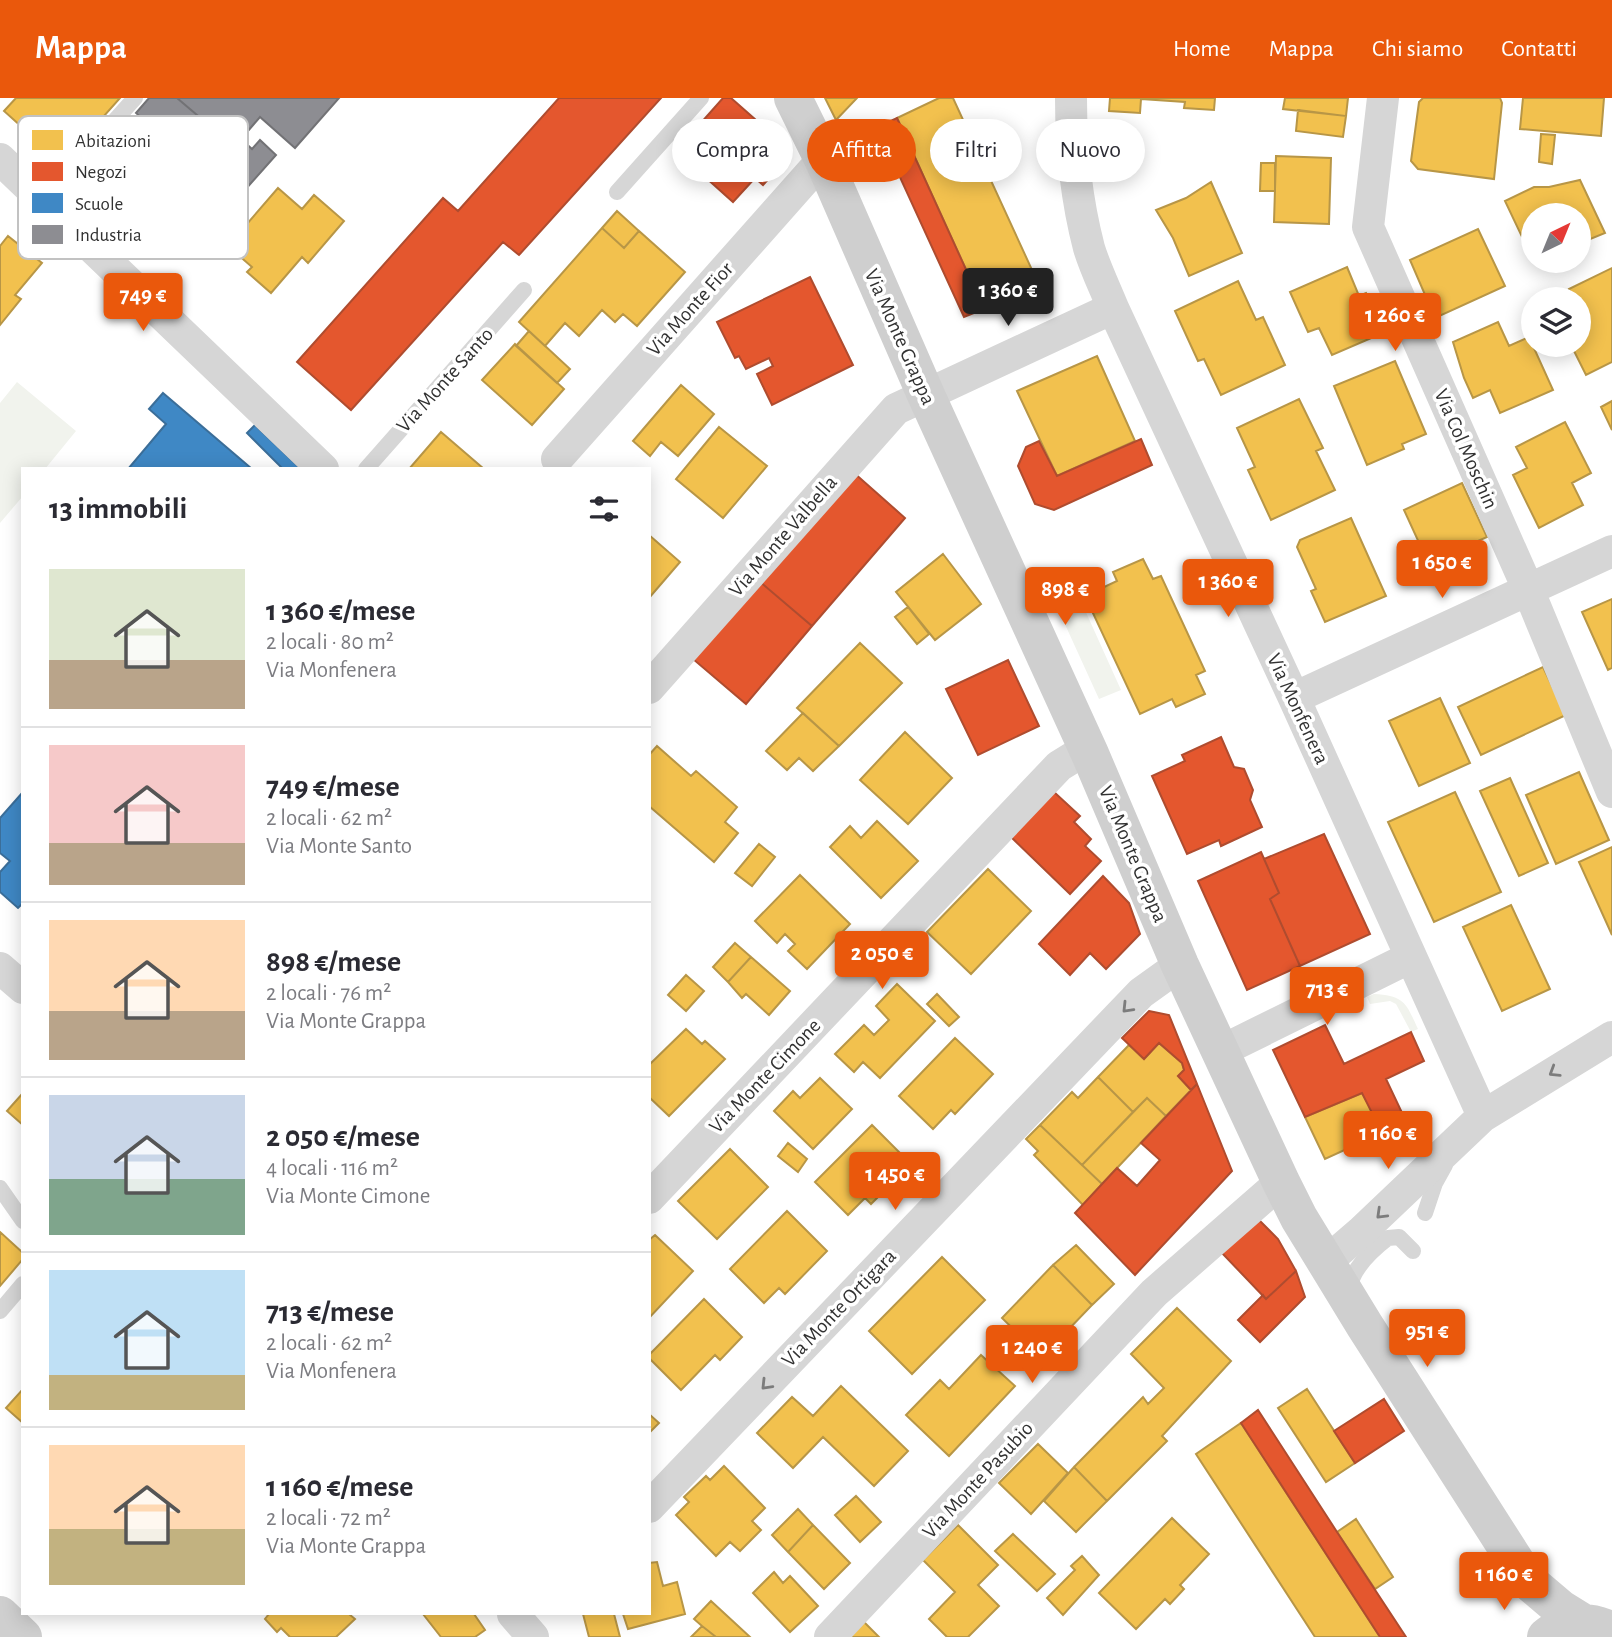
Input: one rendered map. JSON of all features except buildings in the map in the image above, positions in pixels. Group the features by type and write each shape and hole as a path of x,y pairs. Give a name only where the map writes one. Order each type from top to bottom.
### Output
{"main road":[{"name":"Via Monte Grappa","path":"793,98 807,126"},
{"name":"Via Monte Grappa","path":"833,182 926,396 1088,748 1180,965 1281,1182 1349,1300 1528,1581 1561,1609 1597,1627"},
{"name":"Via Monte Grappa","path":"1528,1581 1536,1637"},
{"path":"0,1615 23,1637"},
{"name":"Via Monte Grappa","path":"1546,1637 1564,1626 1597,1627"}],"street":[{"name":"Via Monfenera","path":"1071,98 1075,186 1090,250 1113,308 1294,698 1483,1116"},
{"name":"Via Col Moschin","path":"1384,98 1368,227 1528,589 1612,792"},
{"path":"0,159 18,176"},
{"name":"Via Monte Fior","path":"557,458 807,177"},
{"path":"104,259 321,467"},
{"path":"926,396 1113,308"},
{"name":"Via Monte Valbella","path":"651,686 896,409 926,396"},
{"path":"1294,698 1612,551"},
{"name":"Via Monte Cimone","path":"651,1196 1059,766 1088,748"},
{"path":"1219,1052 1411,957"},
{"name":"Via Monte Ortigara","path":"651,1505 1141,993 1180,965"},
{"path":"0,968 21,986"},
{"path":"1326,1262 1483,1116 1612,1037"},
{"name":"Via Monte Pasubio","path":"830,1637 1154,1293 1281,1182"}],"lane":[{"path":"119,116 135,98"},
{"path":"617,192 701,98"},
{"name":"Via Monte Santo","path":"368,467 524,290"},
{"path":"1424,1213 1444,1166 1483,1116"},
{"path":"0,1188 21,1218"},
{"path":"1349,1300 1352,1276 1384,1241 1399,1237 1413,1251"},
{"path":"0,1311 21,1286"}],"shaded area":[{"path":"17,382 76,431 47,467 21,467 21,498 0,523 0,403"},
{"path":"1080,599 1121,690 1099,699 1058,609"},
{"path":"1374,994 1403,1002 1418,1029 1411,1032 1396,1004 1390,1001 1370,1004 1367,997"}]}
